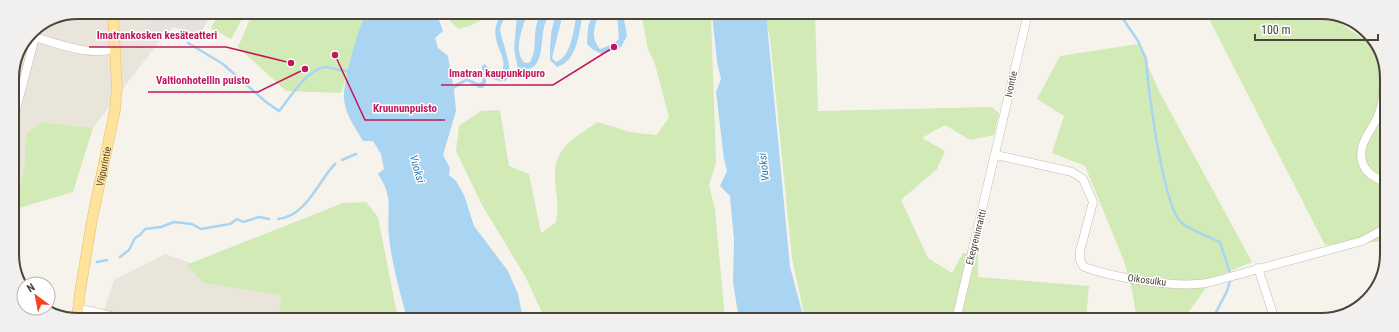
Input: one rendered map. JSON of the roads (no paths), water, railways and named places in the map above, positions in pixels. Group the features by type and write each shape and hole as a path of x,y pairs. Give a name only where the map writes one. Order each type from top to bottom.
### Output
{"main road":[{"name":"Viipurintie","path":"77,313 92,220 116,110 117,89 113,19"}],"street":[{"name":"Ivontie","path":"996,155 1027,19"},
{"path":"36,37 78,49 100,52 115,49"},
{"path":"19,93 30,43"},
{"path":"1380,110 1361,146 1361,158 1364,168 1375,178 1380,180"},
{"name":"Oikosulku","path":"996,155 1072,172 1083,180 1093,202 1090,218 1080,251 1080,260 1084,267 1127,278 1186,286 1207,283 1362,241 1380,231"},
{"name":"Ekegreninraitti","path":"958,313 996,155"},
{"path":"1258,268 1273,313"}],"water":[{"name":"Vuoksi","path":"363,19 439,19 443,31 435,38 438,48 448,56 453,85 467,78 478,83 482,82 482,66 485,64 495,76 501,74 503,60 495,31 499,19 504,19 500,29 507,55 509,75 506,80 499,81 486,75 486,83 483,88 479,88 467,81 454,89 456,111 443,155 450,168 449,175 456,181 464,195 474,226 508,271 518,294 522,313 405,313 390,247 388,228 388,198 378,174 384,169 381,154 373,141 363,141 349,116 344,99 346,80"},
{"path":"517,19 526,19 521,32 519,52 525,63 529,63 534,52 536,25 539,19 548,19 543,30 539,58 535,65 529,69 518,69 514,49"},
{"path":"554,19 560,19 561,22 552,58 556,62 566,54 569,48 576,19 582,19 579,36 573,52 564,64 557,67 550,60"},
{"path":"591,19 597,19 594,36 600,49 613,44 619,39 617,19 624,19 627,36 621,47 602,54 592,49 587,44 588,27"},
{"name":"Vuoksi","path":"713,19 767,19 790,267 802,313 738,313 733,283 734,240 730,196 720,186 727,171 724,159 716,92 721,79 717,62"}],"waterway":[{"path":"1123,19 1138,41 1146,59 1153,119 1158,146 1163,172 1175,213 1186,226 1220,242 1230,273"},
{"path":"188,43 223,64 266,102 279,111 300,84 313,72 320,68 326,67 350,71"},
{"path":"342,160 356,154"},
{"path":"278,219 297,212 311,197 335,164"},
{"path":"120,257 129,250 135,238 145,229 161,227 174,222 192,224 201,229 230,224 237,219 243,222 259,217 269,219"},
{"path":"97,262 107,260"},
{"path":"1216,313 1227,291 1230,281"}],"place":[{"name":"Imatran kaupunkipuro","path":"614,47"},
{"name":"Kruununpuisto","path":"335,55"},
{"name":"Imatrankosken kesäteatteri","path":"291,63"},
{"name":"Valtionhotellin puisto","path":"305,69"}]}
